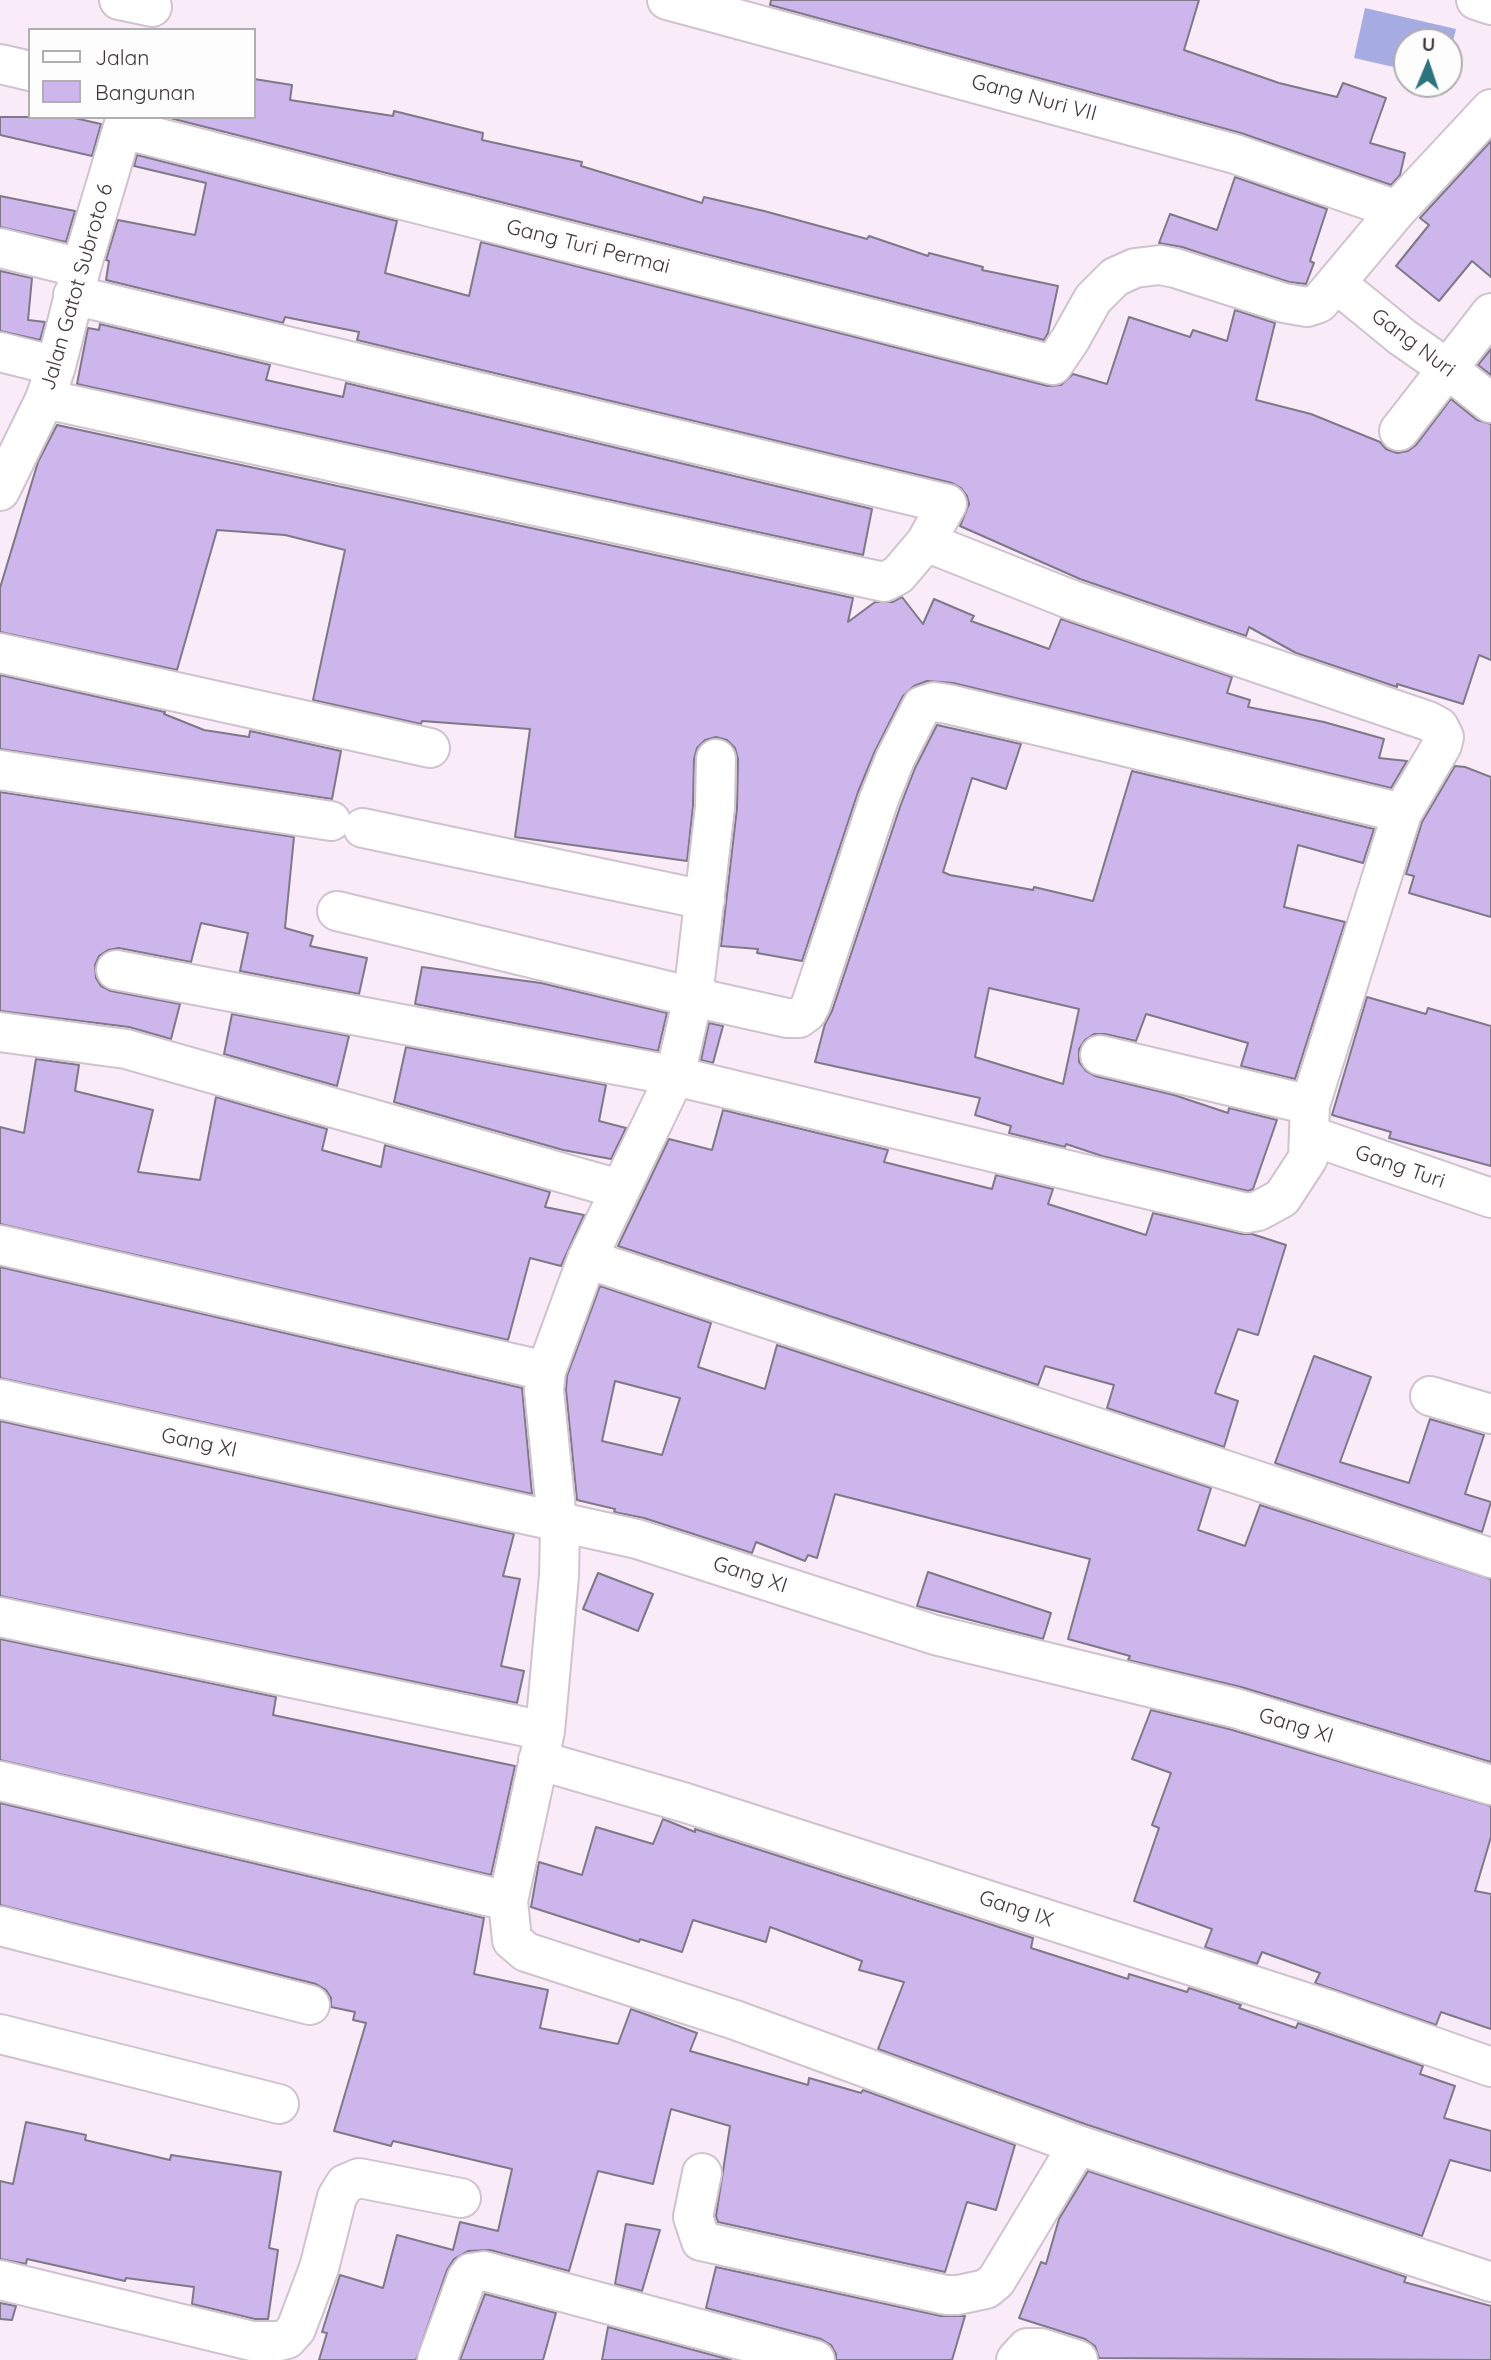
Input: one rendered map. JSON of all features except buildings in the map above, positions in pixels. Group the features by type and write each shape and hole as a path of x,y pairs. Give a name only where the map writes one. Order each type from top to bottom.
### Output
{"street":[{"name":"Gang Nuri VII","path":"667,0 1235,154 1397,210"},
{"path":"1476,0 1491,5"},
{"path":"0,64 28,71"},
{"path":"1336,283 1397,210 1491,109"},
{"name":"Jalan Gatot Subroto 6","path":"0,491 50,382 124,123"},
{"name":"Gang Turi Permai","path":"124,123 1053,365 1093,299 1115,277 1135,268 1160,265 1175,268 1284,303 1307,307 1325,299 1336,283"},
{"path":"0,247 77,282 947,505 926,542 898,575 884,582 50,382 0,352"},
{"name":"Gang Nuri","path":"1336,283 1402,337 1491,403"},
{"path":"1399,431 1491,313"},
{"path":"116,970 675,1076 1247,1213 1258,1211 1282,1198 1308,1158 1310,1120 1402,813 1442,745 1444,737 1439,727 1428,721 1072,600 926,542"},
{"path":"0,653 430,748"},
{"path":"337,911 693,997 787,1018 799,1018 807,1012 895,759 922,706 934,702 1402,813"},
{"path":"716,759 715,807 693,997 675,1076 587,1259 546,1371 544,1390 560,1531 559,1567 542,1746 508,1901 512,1941 526,1952 735,2020 1078,2145 1491,2283"},
{"path":"0,770 347,825 705,900"},
{"path":"0,1032 126,1049 619,1189"},
{"name":"Gang Turi","path":"1100,1055 1310,1120 1491,1198"},
{"path":"0,1245 546,1371"},
{"path":"587,1259 1491,1559"},
{"path":"1430,1396 1491,1414"},
{"name":"Gang XI","path":"0,1399 637,1539 935,1635 1235,1708 1491,1785"},
{"name":"Gang IX","path":"0,1617 542,1746 752,1824 1326,2009 1491,2067"},
{"path":"0,1780 508,1901"},
{"path":"0,1926 310,2006"},
{"path":"0,2034 278,2104"},
{"path":"702,2172 693,2217 701,2241 946,2295 958,2295 986,2289 996,2281 1078,2145"},
{"path":"0,2280 253,2341 279,2341 287,2339 296,2329 320,2267 337,2197 345,2184 359,2178 461,2199"},
{"path":"437,2360 467,2278 471,2273 484,2271 815,2360"},
{"path":"1016,2360 1027,2348 1041,2348 1079,2360"}],"water":[{"path":"1365,8 1452,28 1393,28 1393,67 1354,58"}]}
